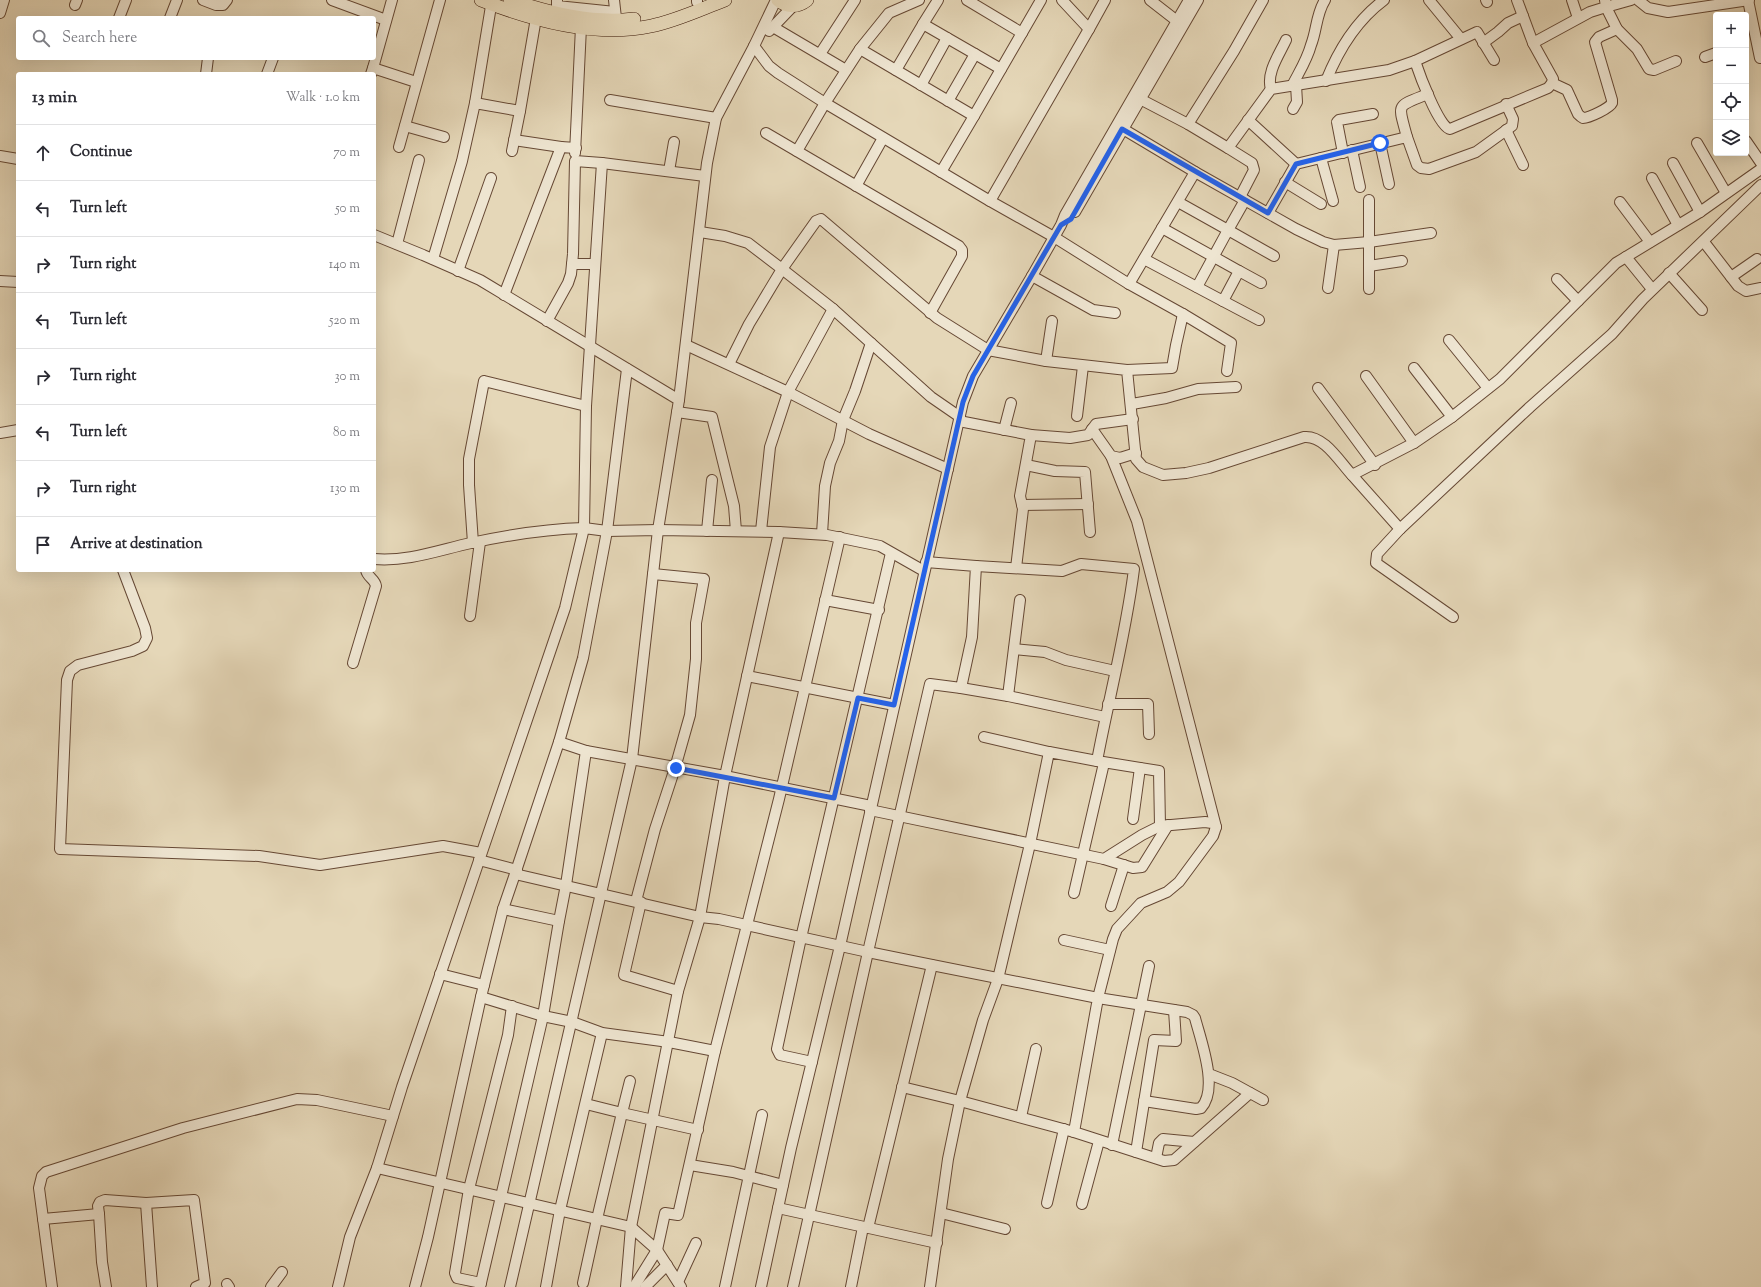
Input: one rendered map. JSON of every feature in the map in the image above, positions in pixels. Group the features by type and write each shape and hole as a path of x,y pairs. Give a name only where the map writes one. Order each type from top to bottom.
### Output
{"main road":[{"path":"510,0 580,18 617,20 648,18 673,11 699,1"},
{"path":"556,11 581,27 603,29 617,20 650,26 676,19 725,0"},
{"path":"777,0 793,6 800,5 807,0"},
{"path":"488,1 536,18 556,11"}],"street":[{"path":"0,12 4,0"},
{"path":"120,16 126,0"},
{"path":"171,16 177,0"},
{"path":"203,0 216,5 223,5 227,0"},
{"path":"332,0 375,16"},
{"path":"376,56 392,0"},
{"path":"399,147 440,0"},
{"path":"614,0 617,20"},
{"path":"510,1287 632,760 658,530 679,400 700,232 705,176 716,118 777,0"},
{"path":"820,54 855,0"},
{"path":"797,151 825,103 860,49 889,13 919,0"},
{"path":"896,70 938,0"},
{"path":"967,0 1022,33"},
{"path":"941,172 1041,0"},
{"path":"1062,0 1089,29"},
{"path":"990,201 1105,0"},
{"path":"1150,0 1177,21"},
{"path":"761,1287 783,1185 840,946 963,402 973,376 1032,276 1061,225 1065,215 1119,127 1189,0"},
{"path":"1119,127 1140,99 1198,0"},
{"path":"1188,124 1234,51 1263,0"},
{"path":"1293,109 1296,102 1294,85 1312,44 1317,17 1325,0"},
{"path":"1326,82 1334,59 1354,30 1375,7 1384,0"},
{"path":"1429,0 1460,39"},
{"path":"1415,61 1428,94 1447,129 1548,88 1553,79 1533,43 1517,0"},
{"path":"1572,0 1578,18"},
{"path":"1533,43 1606,3 1631,0"},
{"path":"1638,0 1648,8 1668,12 1715,10 1748,0 1760,58"},
{"path":"433,259 462,160 475,103 488,1"},
{"path":"1606,3 1617,29 1637,49 1649,69 1654,70 1676,61"},
{"path":"754,46 793,6"},
{"path":"376,16 386,20"},
{"path":"1483,43 1508,23 1523,16"},
{"path":"512,151 536,18"},
{"path":"923,24 1001,69"},
{"path":"547,321 568,283 572,264 581,27"},
{"path":"773,27 846,70"},
{"path":"1552,83 1568,90 1580,117 1586,118 1609,108 1612,100 1595,42 1599,37 1617,29"},
{"path":"1228,148 1271,90 1294,85 1326,82 1380,73 1415,61 1477,32 1494,60"},
{"path":"921,85 947,38"},
{"path":"1271,90 1268,82 1270,74 1286,40"},
{"path":"754,46 769,66 825,103 1231,343 1227,371"},
{"path":"860,49 974,116"},
{"path":"948,101 975,54"},
{"path":"1705,58 1713,54"},
{"path":"206,72 208,60"},
{"path":"268,72 272,60"},
{"path":"375,60 372,71 416,82"},
{"path":"1428,94 1403,104 1400,112 1417,165 1421,168 1428,169 1476,152 1506,130 1513,123 1506,104"},
{"path":"1140,99 1188,124 1252,163 1254,166 1254,170 1243,199 1197,287"},
{"path":"610,100 716,118"},
{"path":"475,103 520,111"},
{"path":"1360,187 1337,122 1339,120 1373,114"},
{"path":"1248,120 1296,164"},
{"path":"405,126 444,137"},
{"path":"1119,127 1195,172 1323,242 1334,245 1369,242 1431,233"},
{"path":"1506,130 1523,166"},
{"path":"766,133 959,246 962,250 962,256 930,313"},
{"path":"1268,213 1296,164 1407,136"},
{"path":"856,186 883,138"},
{"path":"514,140 576,148"},
{"path":"669,171 674,142"},
{"path":"1380,143 1389,184"},
{"path":"1698,143 1726,193"},
{"path":"1749,145 1761,163"},
{"path":"504,295 561,147"},
{"path":"0,156 16,159"},
{"path":"1321,158 1334,201"},
{"path":"397,244 419,160"},
{"path":"575,161 705,176"},
{"path":"338,1287 350,1238 376,1168 440,974 565,608 584,528 586,406 594,264 602,163"},
{"path":"1673,164 1700,212"},
{"path":"1352,475 1414,443 1452,417 1500,379 1616,262 1700,212 1761,169"},
{"path":"1129,284 1195,172"},
{"path":"458,271 491,178"},
{"path":"1652,178 1678,225"},
{"path":"1286,182 1321,204"},
{"path":"1452,617 1376,563 1377,554 1400,529 1530,407 1612,334 1652,289 1704,242 1761,185"},
{"path":"1369,200 1369,289"},
{"path":"1178,202 1274,256"},
{"path":"1620,202 1650,242"},
{"path":"729,364 749,324 782,269 816,220 821,219 930,313 988,350 1046,361 1083,366 1128,370 1172,368 1183,314"},
{"path":"1162,228 1262,283"},
{"path":"700,232 725,236 748,243 832,309 931,397 959,419 1031,436 1070,438 1088,435 1096,424 1133,419"},
{"path":"376,236 480,280 679,400"},
{"path":"1704,242 1738,286 1746,291 1761,288"},
{"path":"1328,288 1334,245"},
{"path":"1626,257 1652,289"},
{"path":"1144,259 1259,320"},
{"path":"1731,276 1757,259"},
{"path":"1369,266 1402,261"},
{"path":"572,264 594,264"},
{"path":"1223,301 1239,271"},
{"path":"1669,273 1702,310"},
{"path":"1032,276 1093,310 1115,313"},
{"path":"1557,279 1578,301"},
{"path":"0,281 16,282"},
{"path":"761,531 770,447 788,392 832,309"},
{"path":"1046,361 1052,321"},
{"path":"1449,340 1488,388"},
{"path":"822,534 825,486 830,463 839,441 843,420 855,391 871,344"},
{"path":"686,345 729,364 843,420 948,469"},
{"path":"1077,416 1083,366"},
{"path":"1414,368 1452,417"},
{"path":"415,1287 440,1183 481,997 503,909 559,742 583,658 608,531 627,369"},
{"path":"1128,370 1136,459 1143,467 1152,472 1163,475 1178,474 1209,468 1304,436 1312,436 1321,441 1400,529"},
{"path":"1366,376 1414,443"},
{"path":"470,616 476,542 469,485 469,459 484,381 586,406"},
{"path":"1132,404 1166,398 1198,389 1236,387"},
{"path":"1318,388 1375,464"},
{"path":"1004,430 1011,403"},
{"path":"677,412 712,416 734,506 736,531"},
{"path":"1047,1203 1069,1130 1098,998 1115,934 1123,921 1141,903 1166,892 1179,882 1213,836 1216,827 1137,521 1111,456 1092,429"},
{"path":"0,433 16,430"},
{"path":"1016,568 1023,509 1020,496 1031,436"},
{"path":"1111,456 1120,458 1136,453"},
{"path":"1026,465 1055,471 1085,472 1090,532"},
{"path":"707,531 712,480"},
{"path":"1022,504 1088,504"},
{"path":"376,559 404,559 476,542 556,529 584,528 608,531 761,531 822,534 880,546 891,553 925,567 976,566 1062,571 1081,564 1134,569 1129,611 1105,718 1101,762 1083,856 1074,893"},
{"path":"626,1287 631,1227 678,991 700,917 725,776 779,532"},
{"path":"634,1287 657,1250 665,1213 678,1215 715,1051 782,788 840,537"},
{"path":"812,1062 780,1055 777,1052 801,938 879,610 891,553"},
{"path":"961,688 972,637 976,566"},
{"path":"125,572 145,628 147,638 143,646 132,651 78,665 70,672 67,680 60,849 259,856 320,865 444,846 480,856 516,872 566,886 638,901 700,917 746,925 998,979 1098,998 1187,1012 1195,1018 1209,1074 1206,1099 1201,1108 1196,1109 1144,1100"},
{"path":"353,663 376,586 373,580 367,575 366,572"},
{"path":"653,574 704,579 696,623 696,658 690,715 676,768 655,829 638,901 624,975 678,991"},
{"path":"825,600 879,610"},
{"path":"1008,696 1020,600"},
{"path":"1014,649 1045,652 1066,660 1115,671"},
{"path":"747,676 894,705"},
{"path":"794,1287 868,952 930,684 1008,696 1105,718"},
{"path":"1108,704 1148,704 1149,734"},
{"path":"559,742 586,751 725,776 834,798 899,817 1083,856 1104,859 1133,868 1142,867 1164,825 1159,771 1049,752 984,737"},
{"path":"512,1006 508,1035 469,1189 455,1277 480,1285 502,1196 542,1016 558,921 566,886 586,751"},
{"path":"930,1287 948,1159 960,1101 983,1020 998,979 1030,844 1049,752"},
{"path":"1133,819 1140,768"},
{"path":"1104,859 1142,835 1164,825 1205,822 1212,823 1216,827"},
{"path":"1111,906 1124,865"},
{"path":"503,909 558,921"},
{"path":"1064,940 1110,950"},
{"path":"850,1287 932,965"},
{"path":"1112,1145 1149,966"},
{"path":"440,974 484,985"},
{"path":"481,997 542,1016 572,1022 602,1033 669,1042 715,1051"},
{"path":"1136,1152 1154,1040 1176,1041 1174,1010"},
{"path":"546,1287 560,1210 602,1033"},
{"path":"1021,1117 1036,1049"},
{"path":"1209,1074 1232,1083 1263,1100"},
{"path":"583,1283 630,1081"},
{"path":"902,1087 1069,1130 1099,1141 1169,1162 1174,1160 1250,1093"},
{"path":"52,1287 39,1188 42,1176 46,1172 183,1128 297,1099 317,1100 393,1116"},
{"path":"586,1104 698,1130"},
{"path":"725,1287 762,1115"},
{"path":"1156,1158 1159,1143 1163,1139 1194,1142"},
{"path":"1082,1204 1099,1141"},
{"path":"690,1165 749,1176 783,1185"},
{"path":"376,1168 529,1202 631,1227 657,1250 679,1284"},
{"path":"106,1287 102,1262 98,1206 100,1202 105,1200 146,1203 194,1200 205,1283 196,1287"},
{"path":"146,1203 152,1287"},
{"path":"778,1208 936,1243"},
{"path":"941,1213 1005,1229"},
{"path":"43,1219 99,1214"},
{"path":"679,1284 696,1243"},
{"path":"645,1287 667,1265"},
{"path":"271,1287 282,1272"}],"route":[{"path":"676,768 725,776 834,798 858,698 894,705 963,402 973,376 1061,225 1071,219 1122,129 1268,213 1296,164 1380,143"}]}
